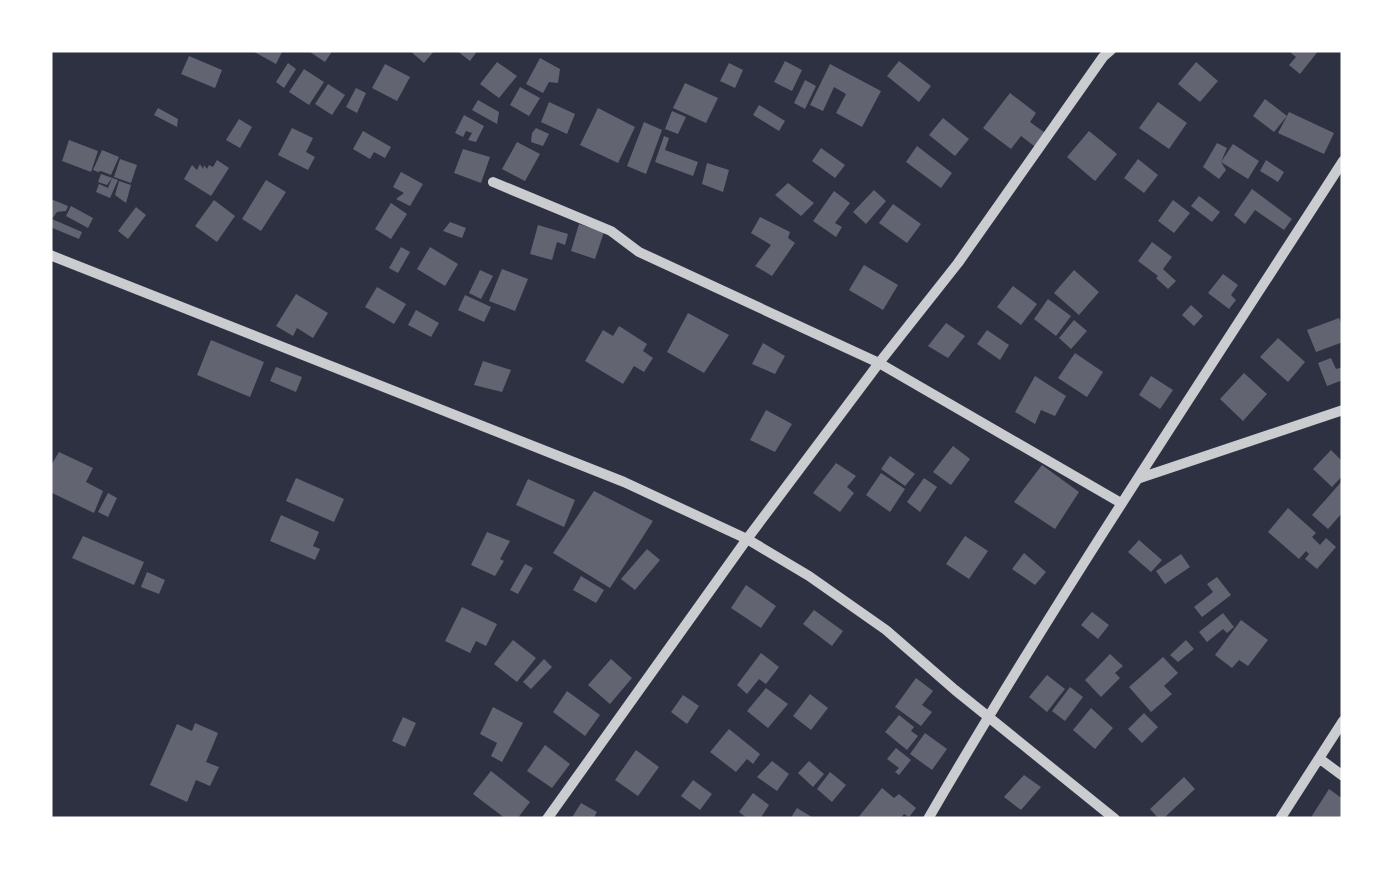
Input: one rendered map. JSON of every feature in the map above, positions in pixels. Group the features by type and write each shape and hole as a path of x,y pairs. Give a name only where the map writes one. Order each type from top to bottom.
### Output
{"street":[{"path":"547,819 747,539 958,263 1107,53 1090,50"},
{"path":"928,819 988,715 1121,503 1343,161"},
{"path":"494,182 611,231 639,252 878,363 1121,503"},
{"path":"50,256 624,482 747,539 810,576 886,630 1116,819"},
{"path":"1138,478 1343,410"},
{"path":"1280,819 1343,721"},
{"path":"1320,759 1343,776"}],"building":[{"path":"251,50 283,50 276,64"},
{"path":"307,50 333,50 325,62"},
{"path":"409,50 435,50 424,63"},
{"path":"456,50 478,50 470,61"},
{"path":"1319,50 1300,74 1289,65 1296,57 1291,53"},
{"path":"189,56 222,70 215,88 181,74"},
{"path":"540,58 560,69 558,83 549,82 543,93 526,84"},
{"path":"785,61 802,70 792,91 774,82"},
{"path":"899,61 931,86 919,102 887,76"},
{"path":"497,62 517,76 499,98 480,84"},
{"path":"1196,62 1218,81 1200,102 1178,84"},
{"path":"288,63 296,69 284,88 276,82"},
{"path":"729,63 743,70 735,88 720,81"},
{"path":"385,64 410,77 397,101 372,88"},
{"path":"830,64 881,91 862,127 836,113 846,94 834,87 823,111 810,105"},
{"path":"304,69 324,82 309,105 289,92"},
{"path":"805,80 816,86 805,109 794,103"},
{"path":"685,83 718,98 706,123 673,108"},
{"path":"328,84 345,95 332,115 315,104"},
{"path":"520,87 540,98 529,116 510,105"},
{"path":"356,88 366,93 357,113 346,107"},
{"path":"1010,93 1036,113 1030,122 1048,135 1038,149 1021,136 1011,149 983,128"},
{"path":"1265,99 1287,116 1274,132 1253,116"},
{"path":"478,100 499,112 497,124 472,110"},
{"path":"549,102 575,114 567,134 541,122"},
{"path":"1158,102 1187,123 1169,149 1139,128"},
{"path":"759,105 785,121 779,131 753,115"},
{"path":"158,108 178,119 177,127 154,115"},
{"path":"598,108 635,127 618,163 580,145"},
{"path":"672,111 686,117 678,134 665,129"},
{"path":"1289,112 1334,133 1324,154 1278,133"},
{"path":"464,115 484,126 476,142 468,140 472,133 466,131 463,137 455,133"},
{"path":"943,118 969,139 955,156 929,135"},
{"path":"239,119 252,127 240,148 226,140"},
{"path":"644,122 662,130 646,174 627,166"},
{"path":"292,128 313,138 306,152 315,157 308,170 278,155"},
{"path":"536,128 549,134 543,146 531,142"},
{"path":"363,131 391,147 385,158 374,152 370,159 353,149"},
{"path":"1089,131 1117,154 1095,181 1067,157"},
{"path":"664,136 669,138 665,150 698,162 693,176 655,162"},
{"path":"69,140 98,151 91,172 62,161"},
{"path":"517,142 540,154 525,181 502,169"},
{"path":"1217,143 1227,148 1221,162 1226,170 1219,179 1203,167"},
{"path":"1233,144 1259,161 1248,179 1221,162"},
{"path":"917,146 952,173 941,188 906,162"},
{"path":"821,148 845,165 835,178 812,161"},
{"path":"463,149 490,157 481,183 454,173"},
{"path":"102,150 119,157 111,175 93,170"},
{"path":"120,159 137,165 131,183 114,177"},
{"path":"1138,159 1158,175 1144,193 1124,178"},
{"path":"217,160 229,168 211,196 184,179 192,165 197,170 200,164 207,169"},
{"path":"1266,160 1284,172 1278,182 1260,171"},
{"path":"707,163 729,170 723,192 702,184"},
{"path":"401,172 423,184 410,206 396,199 404,193 393,187"},
{"path":"101,174 118,180 110,198 96,192 99,184 108,188 112,178 107,185 98,182"},
{"path":"266,180 286,192 261,231 242,219"},
{"path":"119,181 131,185 126,203 115,195"},
{"path":"788,183 814,203 801,216 775,195"},
{"path":"1252,189 1292,219 1284,230 1255,210 1245,224 1234,215"},
{"path":"874,190 886,201 866,224 853,212"},
{"path":"834,191 850,203 835,223 842,227 836,237 813,221"},
{"path":"1199,196 1220,212 1212,222 1191,206"},
{"path":"51,199 68,206 52,219 82,232 79,239 50,227"},
{"path":"214,200 235,216 217,242 195,226"},
{"path":"1173,200 1190,213 1174,233 1158,221"},
{"path":"391,203 407,214 391,239 375,229"},
{"path":"893,204 921,224 907,243 879,223"},
{"path":"71,206 93,218 88,228 66,216"},
{"path":"136,207 146,215 128,239 118,231"},
{"path":"760,217 790,232 788,238 795,243 772,276 755,266 771,245 751,233"},
{"path":"450,222 466,228 462,238 443,231"},
{"path":"579,224 604,232 595,259 571,251"},
{"path":"538,225 568,234 565,245 557,242 552,260 530,254"},
{"path":"1152,242 1172,257 1163,269 1176,281 1168,289 1138,261"},
{"path":"401,247 410,252 398,273 389,268"},
{"path":"430,247 458,264 445,286 417,269"},
{"path":"864,265 898,285 883,310 849,290"},
{"path":"502,269 528,279 515,311 489,301"},
{"path":"480,270 493,276 481,299 469,293"},
{"path":"1074,270 1099,292 1079,315 1054,293"},
{"path":"1223,274 1238,285 1231,295 1236,300 1229,309 1208,293"},
{"path":"1013,286 1037,304 1021,325 997,307"},
{"path":"377,287 406,304 394,324 365,307"},
{"path":"296,294 328,313 313,338 297,328 293,336 276,326"},
{"path":"465,295 491,307 484,322 458,310"},
{"path":"1048,299 1071,316 1056,336 1034,319"},
{"path":"1191,305 1203,316 1194,326 1182,315"},
{"path":"416,310 439,323 431,337 408,325"},
{"path":"688,313 729,335 704,373 667,352"},
{"path":"1339,318 1343,342 1316,352 1307,330"},
{"path":"1074,320 1087,331 1071,349 1059,338"},
{"path":"946,323 965,336 948,358 928,346"},
{"path":"619,326 647,344 643,351 653,358 644,372 634,366 623,384 585,361 603,330 613,336"},
{"path":"987,330 1009,345 1000,360 977,344"},
{"path":"1278,338 1305,362 1288,382 1260,357"},
{"path":"211,340 264,362 250,397 197,375"},
{"path":"763,343 785,356 775,374 752,364"},
{"path":"1075,353 1103,372 1087,397 1058,378"},
{"path":"1331,358 1336,369 1343,367 1343,380 1327,386 1318,363"},
{"path":"483,361 511,370 502,392 474,385"},
{"path":"276,367 302,377 296,392 270,381"},
{"path":"1244,373 1267,394 1243,421 1220,399"},
{"path":"1035,376 1066,396 1055,416 1041,410 1035,424 1015,412"},
{"path":"1151,376 1173,390 1160,409 1139,395"},
{"path":"766,410 792,424 775,452 750,440"},
{"path":"953,446 970,459 951,485 933,472"},
{"path":"1331,450 1343,462 1343,475 1332,487 1313,469"},
{"path":"59,452 93,468 86,482 103,491 94,513 50,492 50,467"},
{"path":"890,456 915,474 905,486 881,469"},
{"path":"836,463 856,476 847,487 854,493 840,512 813,493"},
{"path":"1042,465 1079,492 1055,529 1014,502"},
{"path":"881,473 905,489 890,512 866,495"},
{"path":"296,478 344,499 334,522 286,501"},
{"path":"924,478 937,487 920,512 907,502"},
{"path":"528,479 575,500 564,527 516,505"},
{"path":"1343,480 1343,512 1328,529 1312,515"},
{"path":"594,491 653,521 610,588 553,553"},
{"path":"108,493 117,498 108,517 98,512"},
{"path":"1288,508 1316,533 1312,537 1320,545 1326,538 1336,547 1317,569 1305,559 1309,554 1306,551 1299,559 1268,532"},
{"path":"281,515 319,532 313,546 320,549 315,560 270,541"},
{"path":"487,532 510,541 495,576 471,565"},
{"path":"83,536 144,562 134,585 72,558"},
{"path":"965,536 988,551 969,579 946,564"},
{"path":"1139,540 1162,560 1151,572 1128,552"},
{"path":"647,549 660,560 635,590 621,579"},
{"path":"1024,553 1046,572 1035,585 1012,569"},
{"path":"1181,554 1190,567 1165,584 1156,571"},
{"path":"525,564 533,568 518,594 510,590"},
{"path":"147,572 165,580 159,594 141,587"},
{"path":"581,576 604,590 596,603 573,590"},
{"path":"1217,577 1231,595 1202,617 1194,607 1213,592 1207,584"},
{"path":"746,585 776,606 761,628 731,608"},
{"path":"462,607 497,624 486,646 476,641 470,653 445,641"},
{"path":"814,610 843,631 832,646 803,624"},
{"path":"1092,612 1109,625 1098,639 1081,625"},
{"path":"1223,613 1234,627 1227,633 1223,629 1207,642 1199,632"},
{"path":"1241,620 1268,640 1248,666 1239,660 1232,668 1215,655"},
{"path":"513,640 536,658 517,682 494,664"},
{"path":"1186,640 1194,649 1178,662 1170,655"},
{"path":"761,653 779,667 766,684 759,679 747,694 737,685"},
{"path":"1110,654 1123,666 1115,673 1120,678 1101,697 1085,680"},
{"path":"1163,657 1178,673 1164,686 1172,694 1151,712 1129,687"},
{"path":"544,659 552,667 531,689 523,682"},
{"path":"611,659 632,678 610,704 588,685"},
{"path":"1047,675 1065,689 1047,712 1029,697"},
{"path":"916,678 933,691 922,705 932,712 921,726 895,707"},
{"path":"1070,687 1083,697 1065,721 1052,711"},
{"path":"766,688 788,704 768,728 747,711"},
{"path":"567,691 600,715 585,736 553,712"},
{"path":"810,694 828,708 811,730 793,716"},
{"path":"683,695 699,706 687,724 671,712"},
{"path":"493,707 523,723 502,762 491,756 497,743 480,734"},
{"path":"1091,708 1113,728 1095,749 1073,730"},
{"path":"1144,713 1158,727 1142,743 1128,729"},
{"path":"899,715 914,727 911,731 918,736 907,750 885,732"},
{"path":"403,717 416,723 405,747 392,741"},
{"path":"195,723 218,733 206,762 219,767 210,786 196,780 187,802 150,785 177,724 192,731"},
{"path":"729,729 760,754 753,764 747,759 736,772 710,752"},
{"path":"925,733 947,749 932,770 910,754"},
{"path":"545,745 570,764 552,788 527,771"},
{"path":"896,748 911,760 899,775 895,772 899,768 887,759"},
{"path":"636,750 659,767 638,796 615,780"},
{"path":"772,761 789,774 777,791 757,777"},
{"path":"809,761 824,774 813,787 798,773"},
{"path":"491,771 530,802 517,819 506,819 473,794"},
{"path":"830,772 846,785 832,802 817,789"},
{"path":"1024,775 1041,787 1021,810 1004,797"},
{"path":"1184,777 1195,789 1159,819 1150,809"},
{"path":"693,780 712,794 700,810 681,796"},
{"path":"882,788 894,798 899,794 916,808 909,817 904,814 900,819 857,819"},
{"path":"1329,789 1343,799 1343,819 1310,819"},
{"path":"753,793 769,805 760,819 748,819 739,812"},
{"path":"581,803 597,812 593,819 571,819"},
{"path":"797,808 815,819 790,819"}]}
